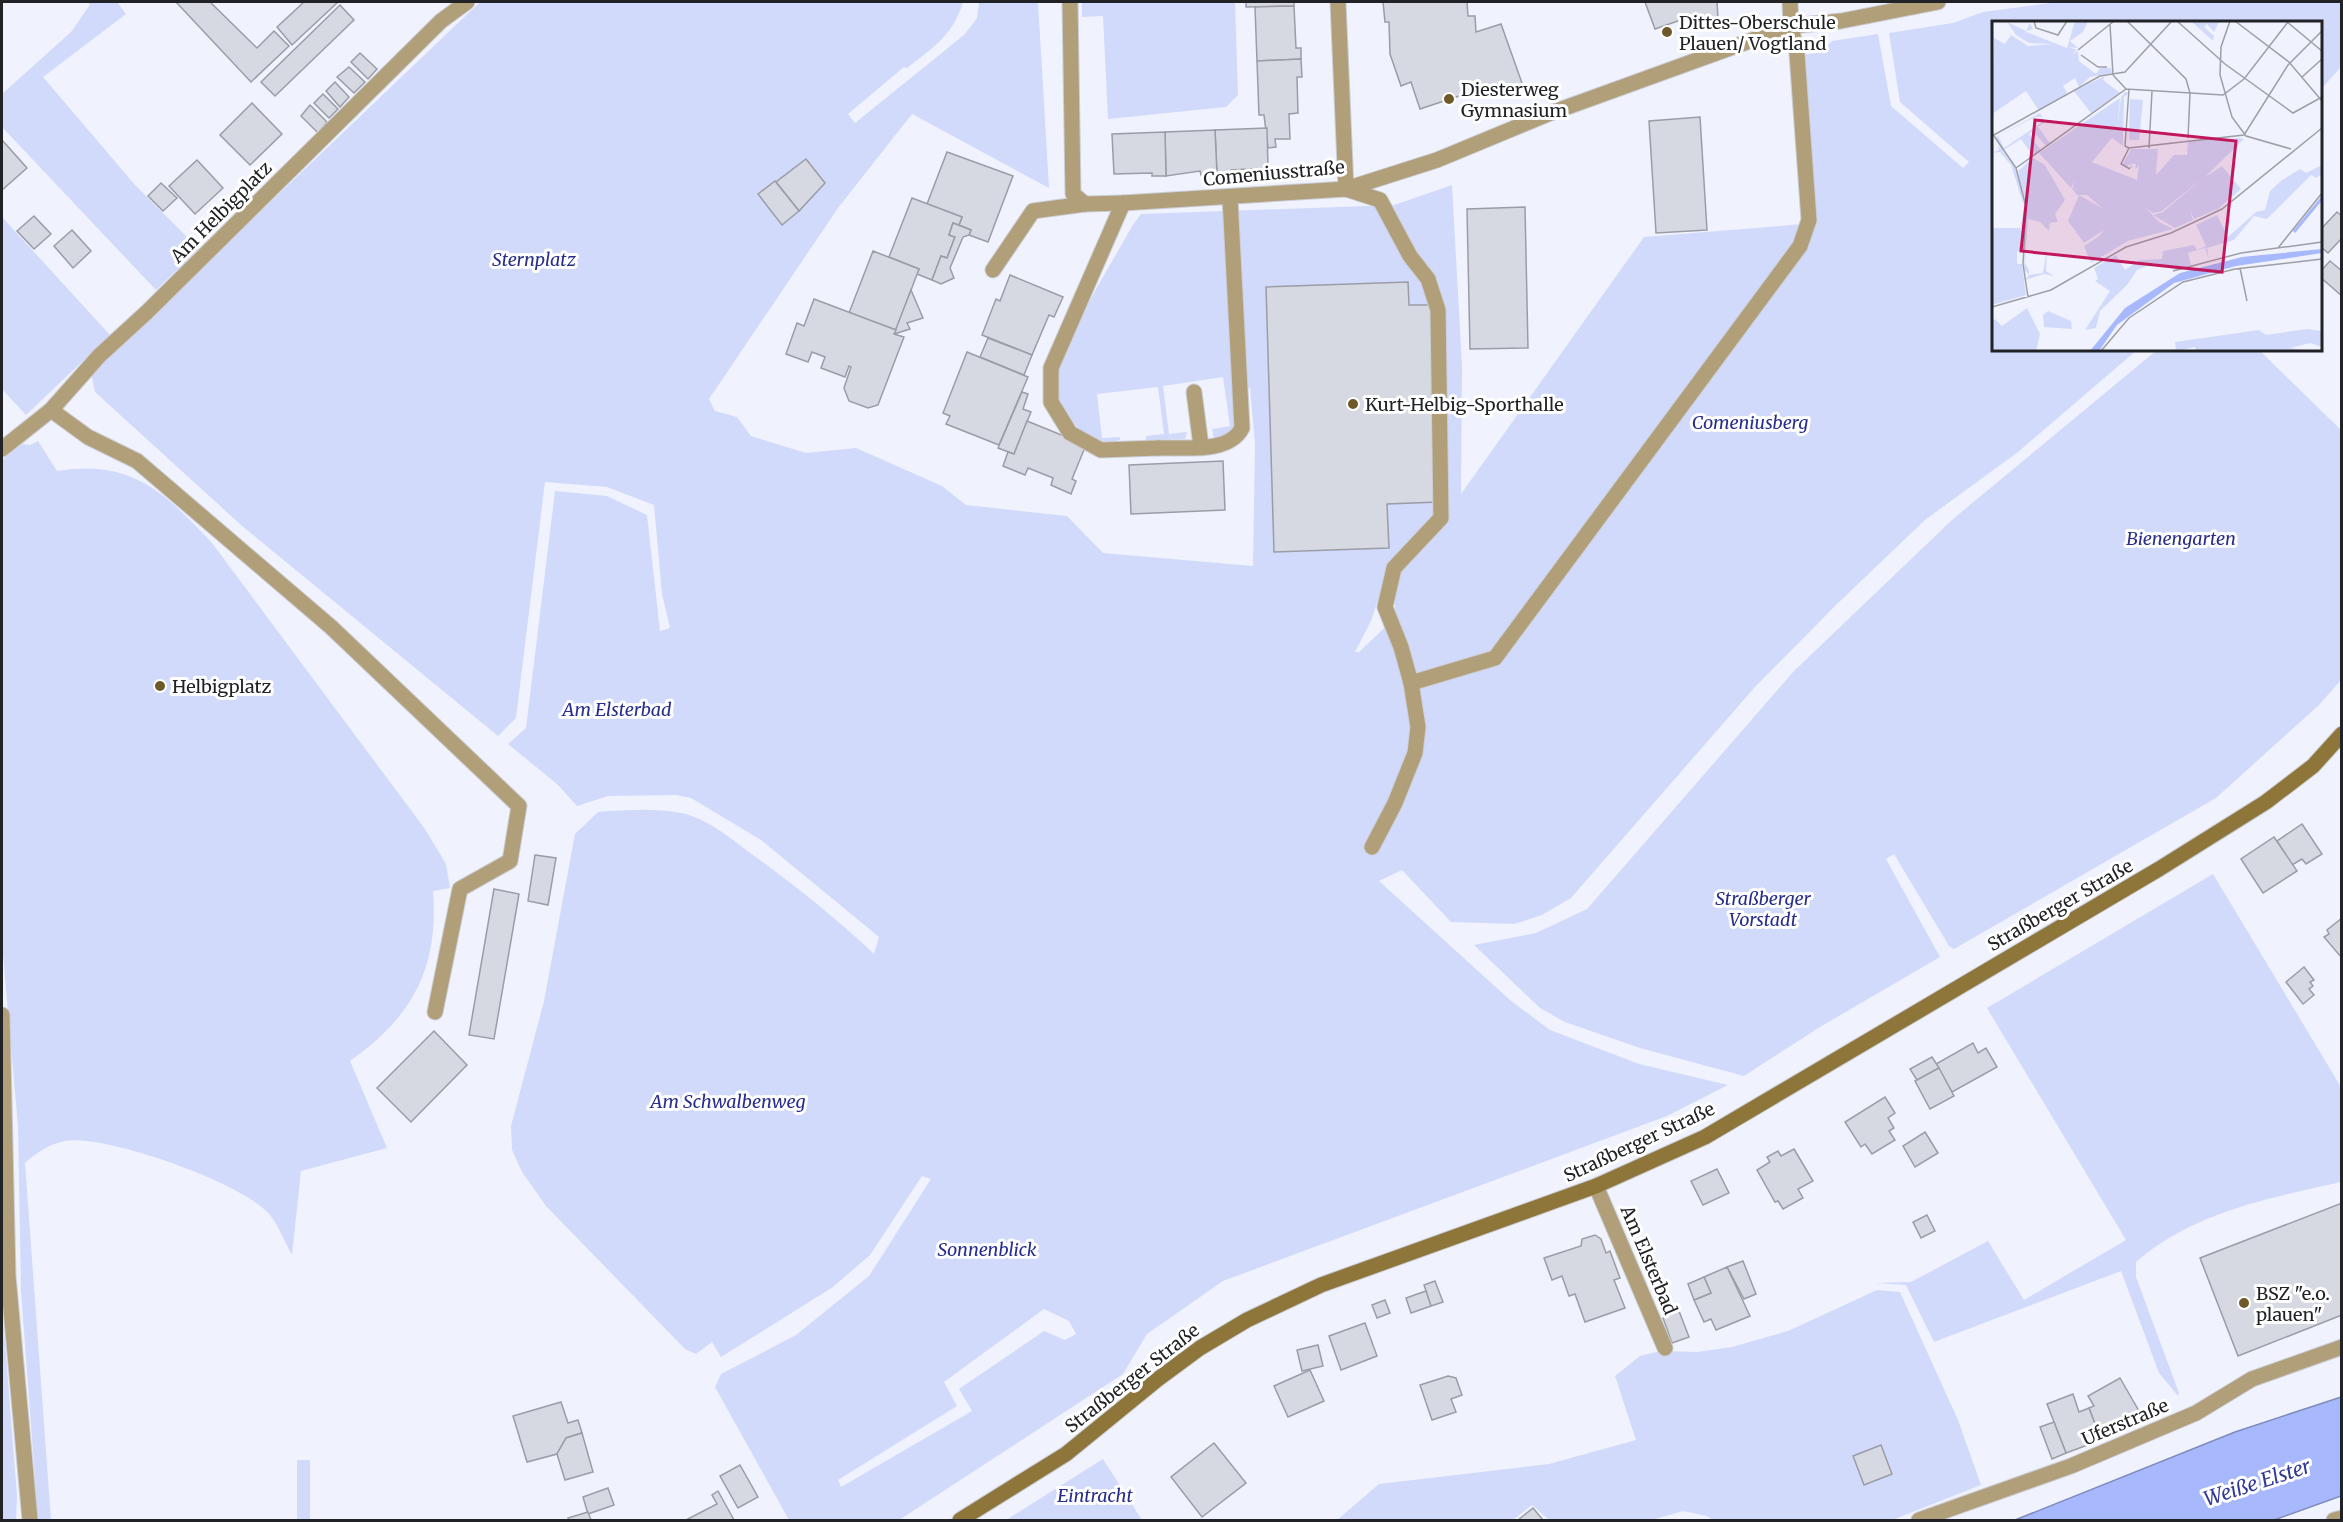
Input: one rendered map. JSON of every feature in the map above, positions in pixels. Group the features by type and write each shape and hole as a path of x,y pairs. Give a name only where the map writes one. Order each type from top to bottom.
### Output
{"main road":[{"name":"Straßberger Straße","path":"960,1521 1066,1454 1158,1379 1200,1348 1247,1320 1321,1285 1596,1186 1705,1137 2159,869 2266,802 2313,766 2342,734"}],"street":[{"name":"Am Helbigplatz","path":"2,449 51,410 99,356 147,312 434,28 467,2"},
{"path":"1070,2 1073,194 1085,204"},
{"path":"1338,2 1346,189 1380,200 1410,256 1428,279 1438,310 1441,518 1394,568 1385,607 1401,647 1411,683 1419,727 1415,753 1395,803 1372,847"},
{"path":"1411,683 1495,657 1800,246 1809,220 1797,54 1791,26 1790,2"},
{"name":"Comeniusstraße","path":"993,270 1033,211 1085,204 1230,198 1346,189 1437,160 1548,114 1791,26 1841,21 1938,2"},
{"path":"1123,203 1051,368 1050,402 1070,433 1101,450 1226,444 1237,438 1242,428 1230,198"},
{"path":"1194,392 1201,446"},
{"path":"51,410 88,437 137,461 331,627 519,806 510,861 460,889 435,1012"},
{"path":"2,1015 8,1276 30,1521"},
{"name":"Am Elsterbad","path":"1596,1186 1665,1348"},
{"name":"Uferstraße","path":"1919,1521 2072,1466 2196,1413 2252,1379 2342,1347"},
{"path":"2334,1521 2342,1518"}],"green space":[{"path":"89,2 117,2 126,14 43,77 135,185 199,249 156,290 2,127 2,94 71,32 89,6"},
{"path":"480,2 963,2 954,23 941,40 907,68 904,67 848,114 855,123 964,35 977,18 979,2 1038,2 1049,188 912,114 838,208 709,399 715,411 737,417 751,436 806,453 856,448 942,486 966,505 1067,516 1103,553 1253,566 1255,444 1250,388 1237,390 1238,421 1231,435 1214,439 1212,429 1230,426 1223,377 1163,386 1169,434 1187,432 1185,439 1146,440 1146,436 1164,434 1158,387 1097,394 1102,438 1120,437 1120,440 1108,442 1092,438 1083,432 1062,408 1058,398 1057,377 1073,334 1132,226 1141,214 1394,205 1452,185 1462,366 1461,494 1644,237 1803,224 1791,57 1822,52 1832,41 1878,34 1891,106 1963,168 1969,162 1900,102 1889,33 1953,23 1983,12 2059,2 2341,2 2341,67 2322,88 2322,21 1992,21 1992,351 2136,351 2018,452 1925,520 1837,604 1755,687 1571,898 1542,915 1514,924 1451,922 1402,870 1379,881 1510,1000 1550,1030 1639,1064 1728,1085 1667,1116 1223,1281 1147,1334 1123,1374 899,1520 789,1520 715,1387 721,1374 796,1335 869,1276 931,1179 922,1176 870,1255 833,1287 721,1357 712,1342 696,1354 685,1349 546,1206 522,1172 512,1150 511,1126 544,1001 575,834 598,812 660,810 690,815 699,819 725,834 798,889 874,954 879,937 761,840 691,798 676,795 608,796 577,806 557,784 508,744 526,728 555,491 607,496 647,515 660,631 670,628 662,594 654,505 607,487 545,482 516,718 498,736 241,525 95,392 91,373","holes":["1394,596 1396,617 1359,652 1355,652 1371,621 1379,597","1044,1309 1069,1321 1076,1334 1065,1340 1044,1331 959,1389 972,1411 841,1487 838,1480 957,1406 944,1382"]},
{"path":"1082,2 1235,2 1238,95 1226,107 1108,119 1103,16 1082,17"},
{"path":"2,217 110,335 26,415 2,389"},
{"path":"2156,351 2260,351 2341,430 2341,680 2319,705 2216,798 1954,949 1949,946 1894,854 1886,859 1940,957 1820,1027 1744,1076 1640,1048 1565,1022 1540,1008 1474,945 1536,933 1587,909 1794,671 1953,519"},
{"name":"Helbigplatz","path":"38,441 57,471 106,470 145,483 178,509 212,543 425,829 446,864 450,888 433,891 434,919 431,944 426,967 417,989 390,1027 350,1061 387,1148 301,1171 292,1255 273,1219 255,1202 233,1189 173,1163 110,1145 65,1141 38,1152 25,1163 51,1520 38,1520 21,1291 18,1126 2,943 2,460 22,444 30,445"},
{"path":"2213,874 2341,1087 2341,1182 2260,1201 2207,1219 2158,1245 2136,1262 2136,1277 2179,1393 2178,1396 2159,1373 2121,1271 1934,1342 1906,1285 1875,1283 1911,1282 1988,1241 2024,1300 2126,1240 1987,1008"},
{"path":"1877,1290 1900,1292 1958,1420 1981,1485 1892,1520 1712,1520 1707,1516 1683,1511 1652,1520 1549,1520 1532,1505 1513,1520 1337,1520 1379,1484 1549,1464 1636,1440 1615,1376 1640,1356 1661,1351 1697,1352 1732,1347 1788,1331"},
{"path":"2,1304 17,1496 16,1520 2,1520"},
{"name":"Eintracht","path":"1103,1459 1142,1520 1006,1520"},
{"path":"297,1460 310,1460 310,1520 297,1520"}],"water":[{"name":"Weiße Elster","path":"2341,1397 2341,1496 2274,1520 2015,1520 2235,1432"}],"building":[{"path":"176,2 210,2 257,48 274,31 289,46 251,82"},
{"path":"304,2 338,2 292,45 277,27"},
{"path":"1246,2 1294,2 1294,6 1246,7"},
{"path":"1383,2 1467,2 1468,16 1475,16 1476,32 1501,24 1522,83 1483,97 1480,89 1420,109 1411,82 1401,86 1390,54 1389,22 1385,22"},
{"path":"1645,2 1717,2 1718,18 1689,20 1689,17 1655,29"},
{"path":"340,5 354,20 275,96 261,82"},
{"path":"1294,6 1296,48 1301,48 1301,59 1257,61 1255,7"},
{"path":"360,53 377,69 368,79 351,62"},
{"path":"1301,59 1302,77 1297,77 1298,113 1289,114 1290,139 1275,139 1276,147 1268,148 1264,115 1259,115 1257,61"},
{"path":"349,67 365,82 354,93 337,77"},
{"path":"335,82 349,97 340,107 326,91"},
{"path":"323,94 338,109 329,118 314,103"},
{"path":"252,103 282,134 250,165 220,135"},
{"path":"310,105 327,122 318,133 301,116"},
{"path":"1700,117 1707,230 1656,233 1649,121"},
{"path":"1267,128 1268,168 1231,170 1231,174 1217,174 1215,130"},
{"path":"1215,130 1217,174 1201,175 1200,171 1166,176 1165,132"},
{"path":"1165,132 1166,176 1152,176 1152,173 1114,174 1112,134"},
{"path":"2,140 27,168 2,190"},
{"path":"947,152 1013,176 988,242 969,235 971,230 959,225 962,217 927,204"},
{"path":"806,159 825,183 799,211 776,182"},
{"path":"197,160 223,188 195,214 169,186"},
{"path":"775,181 799,211 782,225 758,194"},
{"path":"161,183 177,198 163,211 148,196"},
{"path":"912,198 962,217 959,225 953,223 949,235 955,237 947,258 941,256 932,280 917,274 919,269 889,257"},
{"path":"1525,207 1528,348 1470,349 1467,209"},
{"path":"2337,212 2342,216 2342,238 2328,253 2322,248 2322,228"},
{"path":"34,216 51,234 34,249 17,231"},
{"path":"953,223 971,230 969,235 963,237 950,268 954,278 941,284 932,280 941,256 947,258 955,237 949,235"},
{"path":"72,230 91,251 73,268 54,246"},
{"path":"873,251 919,269 896,330 849,313"},
{"path":"2330,261 2342,271 2342,296 2322,279 2322,270"},
{"path":"1010,275 1063,297 1054,317 1049,315 1032,355 982,335 996,299 1000,301"},
{"name":"Kurt-Helbig-Sporthalle","path":"1408,282 1409,305 1433,305 1439,502 1387,504 1389,548 1274,552 1266,287"},
{"path":"911,290 923,318 907,323 910,329 894,334"},
{"path":"814,299 896,330 894,334 904,337 878,405 868,408 849,401 844,388 851,367 849,366 845,377 821,368 825,357 812,352 808,362 786,354 797,323 804,326"},
{"path":"988,338 1032,355 1024,375 980,357"},
{"path":"967,352 1028,377 999,445 946,424 950,416 943,413"},
{"path":"1022,392 1028,394 1023,409 1031,412 1014,454 998,448"},
{"path":"1027,421 1086,445 1072,479 1076,481 1071,494 1051,485 1053,478 1028,468 1025,475 1003,466 1008,452 1014,454"},
{"path":"1223,461 1225,510 1131,514 1129,465"},
{"path":"2302,824 2322,854 2306,864 2302,859 2292,865 2277,841"},
{"path":"2274,837 2297,871 2263,893 2241,859"},
{"path":"535,855 556,858 548,905 528,901"},
{"path":"494,889 519,894 494,1039 469,1035"},
{"path":"2342,918 2341,957 2324,937 2329,934 2327,930"},
{"path":"2304,967 2314,980 2310,982 2313,986 2309,989 2314,995 2303,1004 2286,982"},
{"path":"434,1031 467,1065 411,1122 377,1088"},
{"path":"1973,1043 1978,1053 1986,1048 1997,1067 1952,1092 1936,1064"},
{"path":"1932,1057 1939,1068 1917,1080 1910,1069"},
{"path":"1939,1068 1954,1096 1930,1109 1915,1081"},
{"path":"1885,1097 1895,1113 1888,1118 1894,1128 1889,1131 1895,1140 1872,1154 1865,1144 1861,1147 1845,1122"},
{"path":"1925,1132 1938,1153 1915,1167 1903,1146"},
{"path":"1794,1149 1813,1181 1798,1189 1803,1198 1783,1209 1778,1201 1775,1202 1757,1170 1770,1162 1767,1157 1778,1151 1781,1156"},
{"path":"1717,1169 1729,1193 1703,1205 1691,1181"},
{"path":"2342,1203 2342,1315 2238,1356 2200,1258"},
{"path":"1927,1215 1935,1231 1921,1238 1913,1222"},
{"path":"1595,1235 1601,1239 1606,1253 1610,1251 1620,1278 1614,1280 1625,1308 1585,1322 1575,1294 1569,1296 1562,1276 1552,1280 1544,1258 1581,1246 1582,1239"},
{"path":"1743,1261 1756,1294 1744,1299 1727,1267"},
{"path":"1727,1267 1750,1316 1716,1330 1711,1319 1704,1322 1694,1300 1711,1293 1704,1277"},
{"path":"1704,1277 1711,1293 1694,1300 1688,1284"},
{"path":"1435,1281 1443,1302 1431,1306 1424,1285"},
{"path":"1426,1291 1431,1306 1411,1313 1406,1298"},
{"path":"1385,1300 1390,1313 1377,1318 1372,1305"},
{"path":"1679,1311 1689,1337 1672,1343 1663,1318"},
{"path":"1365,1323 1377,1356 1341,1370 1329,1336"},
{"path":"1318,1345 1323,1366 1302,1371 1297,1350"},
{"path":"1310,1370 1324,1401 1288,1417 1274,1386"},
{"path":"1448,1376 1456,1378 1462,1395 1451,1399 1456,1412 1432,1420 1420,1385"},
{"path":"2120,1378 2143,1418 2101,1440 2089,1408 2094,1406 2088,1396"},
{"path":"2073,1394 2079,1412 2089,1408 2101,1440 2066,1453 2047,1404"},
{"path":"561,1402 568,1423 578,1420 582,1433 566,1438 557,1454 527,1462 513,1416"},
{"path":"2054,1422 2066,1453 2052,1459 2040,1427"},
{"path":"582,1433 593,1472 565,1480 557,1454 566,1438"},
{"path":"1214,1443 1246,1483 1202,1517 1171,1477"},
{"path":"1881,1445 1892,1474 1864,1485 1853,1456"},
{"path":"740,1465 758,1497 738,1508 720,1476"},
{"path":"608,1488 614,1505 588,1514 583,1497"},
{"path":"718,1491 734,1520 686,1520 717,1504 712,1495"},
{"path":"1533,1508 1543,1520 1518,1520"},
{"path":"588,1512 591,1520 569,1520 568,1518"}],"place":[{"name":"Dittes-Oberschule Plauen/ Vogtland","path":"1667,32"},
{"name":"Diesterweg Gymnasium","path":"1449,99"},
{"name":"Kurt-Helbig-Sporthalle","path":"1353,404"},
{"name":"Helbigplatz","path":"160,686"},
{"name":"BSZ \"e.o. plauen\"","path":"2244,1303"}],"park label":[{"name":"Sternplatz","path":"534,259"},
{"name":"Comeniusberg","path":"1750,422"},
{"name":"Bienengarten","path":"2181,538"},
{"name":"Straßberger Vorstadt","path":"1763,908"},
{"name":"Am Schwalbenweg","path":"728,1101"},
{"name":"Sonnenblick","path":"987,1249"}]}
